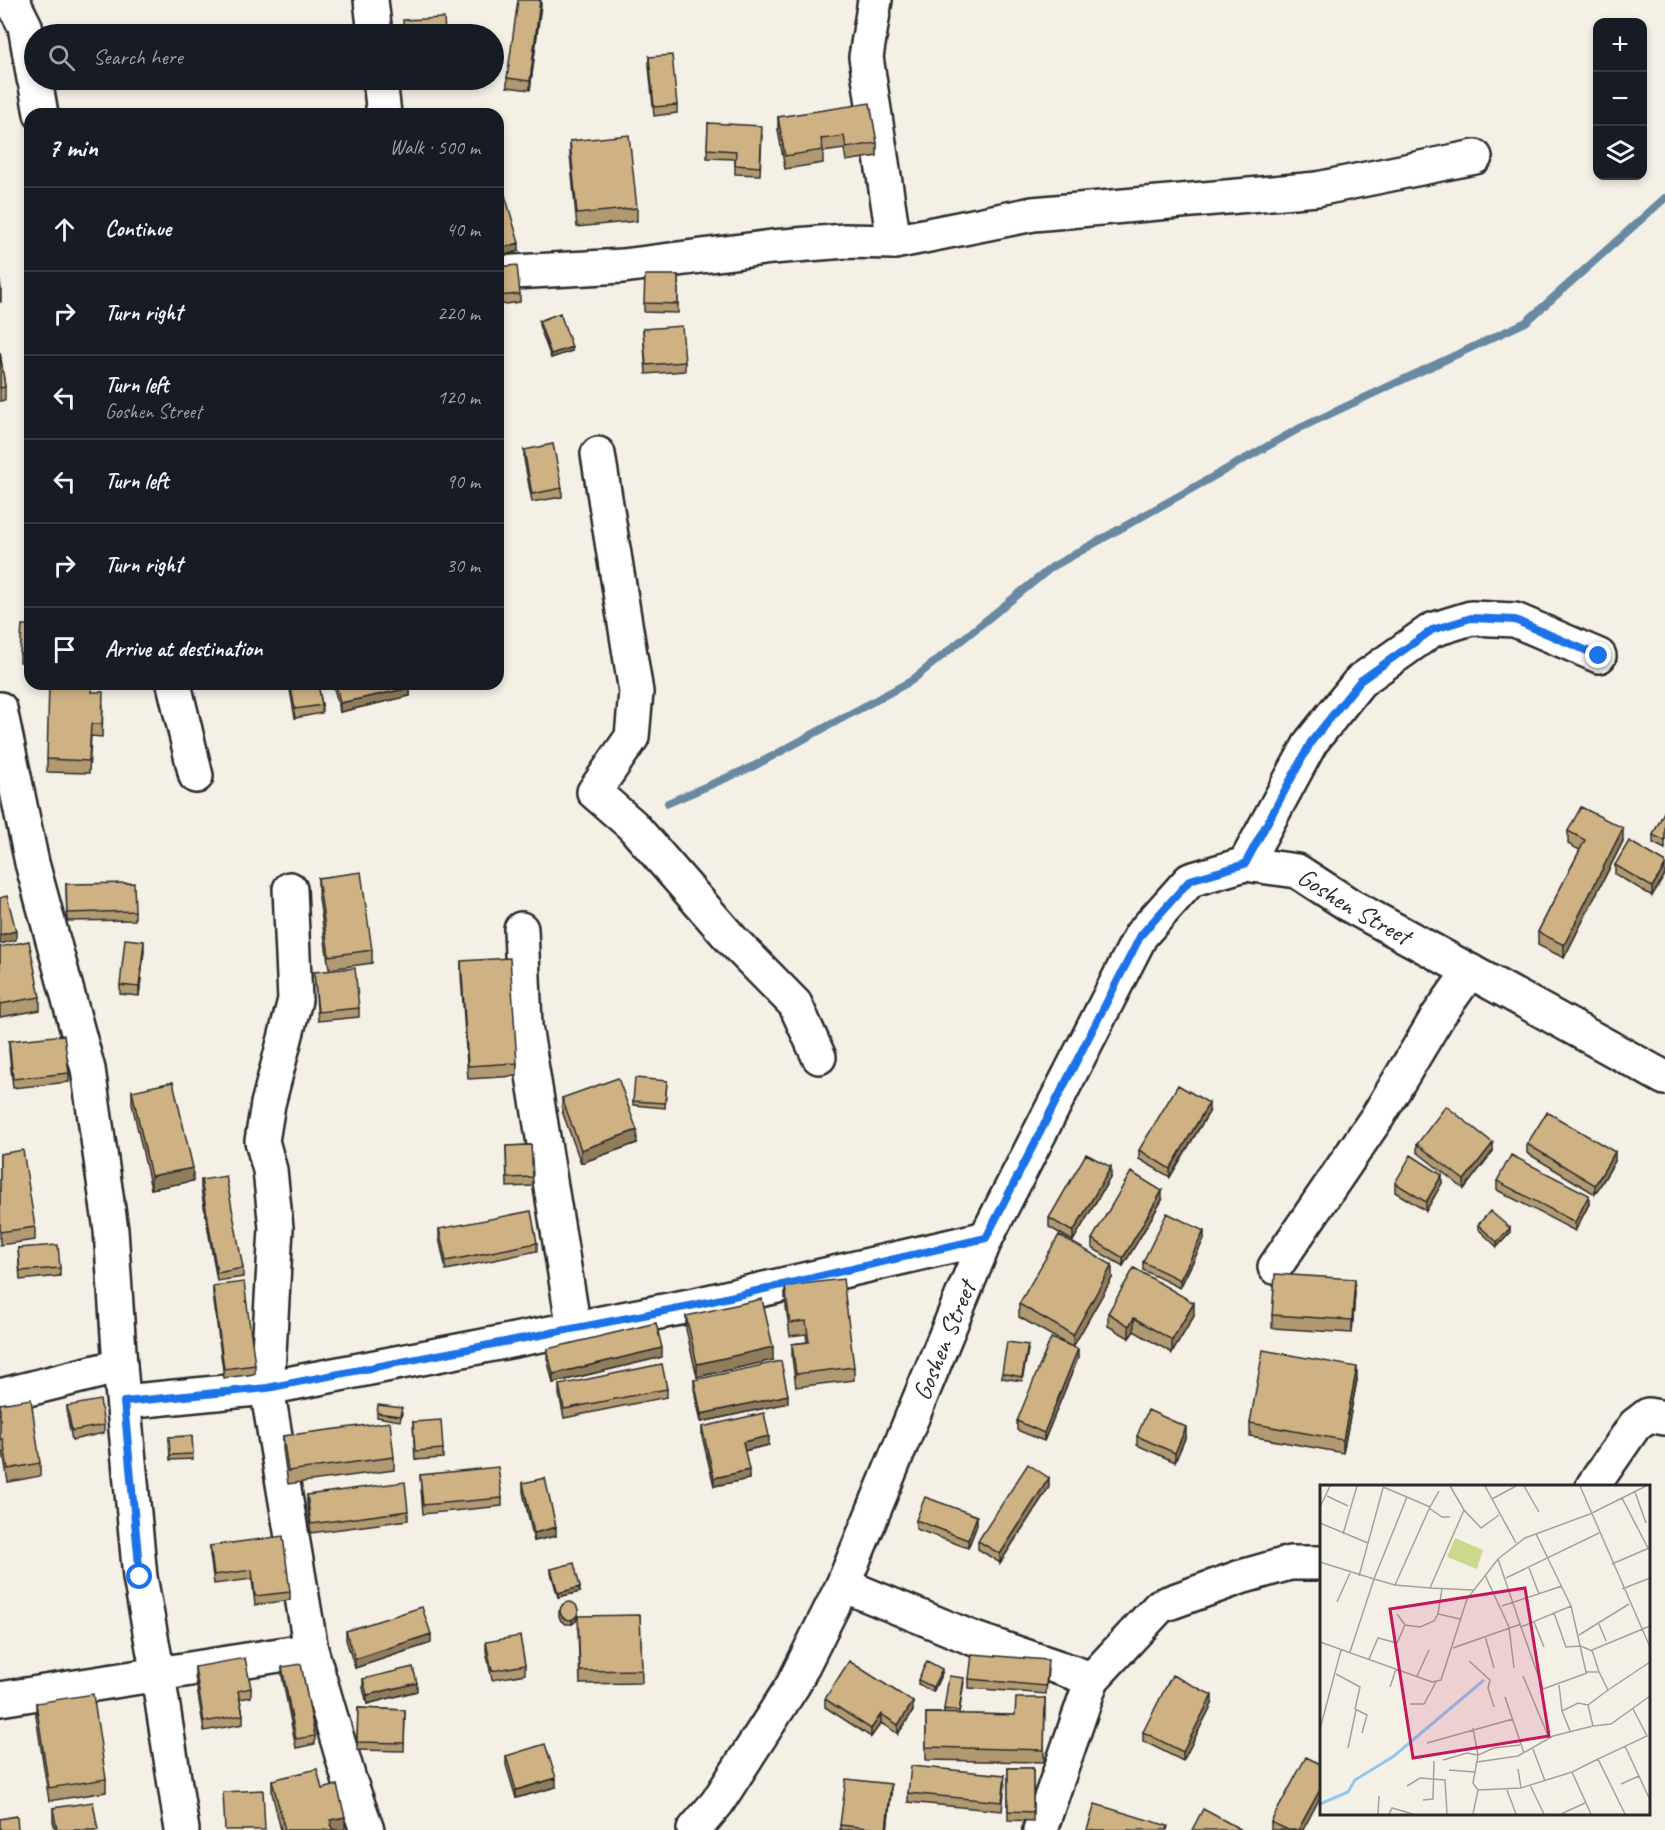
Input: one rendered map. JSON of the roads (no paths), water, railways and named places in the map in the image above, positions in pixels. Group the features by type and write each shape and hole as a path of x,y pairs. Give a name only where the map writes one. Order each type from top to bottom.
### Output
{"street":[{"path":"12,0 24,24"},
{"path":"371,0 374,24"},
{"path":"875,0 867,57 894,242"},
{"path":"37,90 40,108"},
{"path":"381,90 383,108"},
{"path":"504,273 623,266 772,247 846,241 894,242 1033,214 1317,189 1474,157"},
{"path":"598,454 636,692 632,737 594,792 632,825 732,940 795,1004 819,1057"},
{"path":"1245,864 1311,742 1360,681 1432,630 1471,618 1515,620 1599,656"},
{"path":"175,690 196,776"},
{"path":"0,709 32,863 88,1069 111,1230 120,1366 140,1577 182,1830"},
{"name":"Goshen Street","path":"694,1830 717,1803 793,1685 843,1585 986,1238 1141,935 1190,880 1245,864 1297,871 1351,906 1665,1078"},
{"path":"290,889 295,1000 268,1104 262,1141 270,1170 276,1228 267,1388 311,1650 349,1779 367,1830"},
{"path":"521,930 525,1026 574,1329"},
{"path":"1275,1267 1378,1116 1438,1016 1470,971"},
{"path":"124,1402 267,1388 695,1305 986,1238"},
{"path":"0,1396 120,1366"},
{"path":"1594,1485 1635,1425 1648,1415 1665,1419"},
{"path":"1040,1830 1092,1679 1160,1606 1241,1577 1290,1563 1320,1563"},
{"path":"843,1585 972,1638 1092,1679"},
{"path":"0,1699 311,1650"}],"waterway":[{"path":"668,803 754,766 911,681 1052,567 1300,428 1526,322 1665,198"}]}
